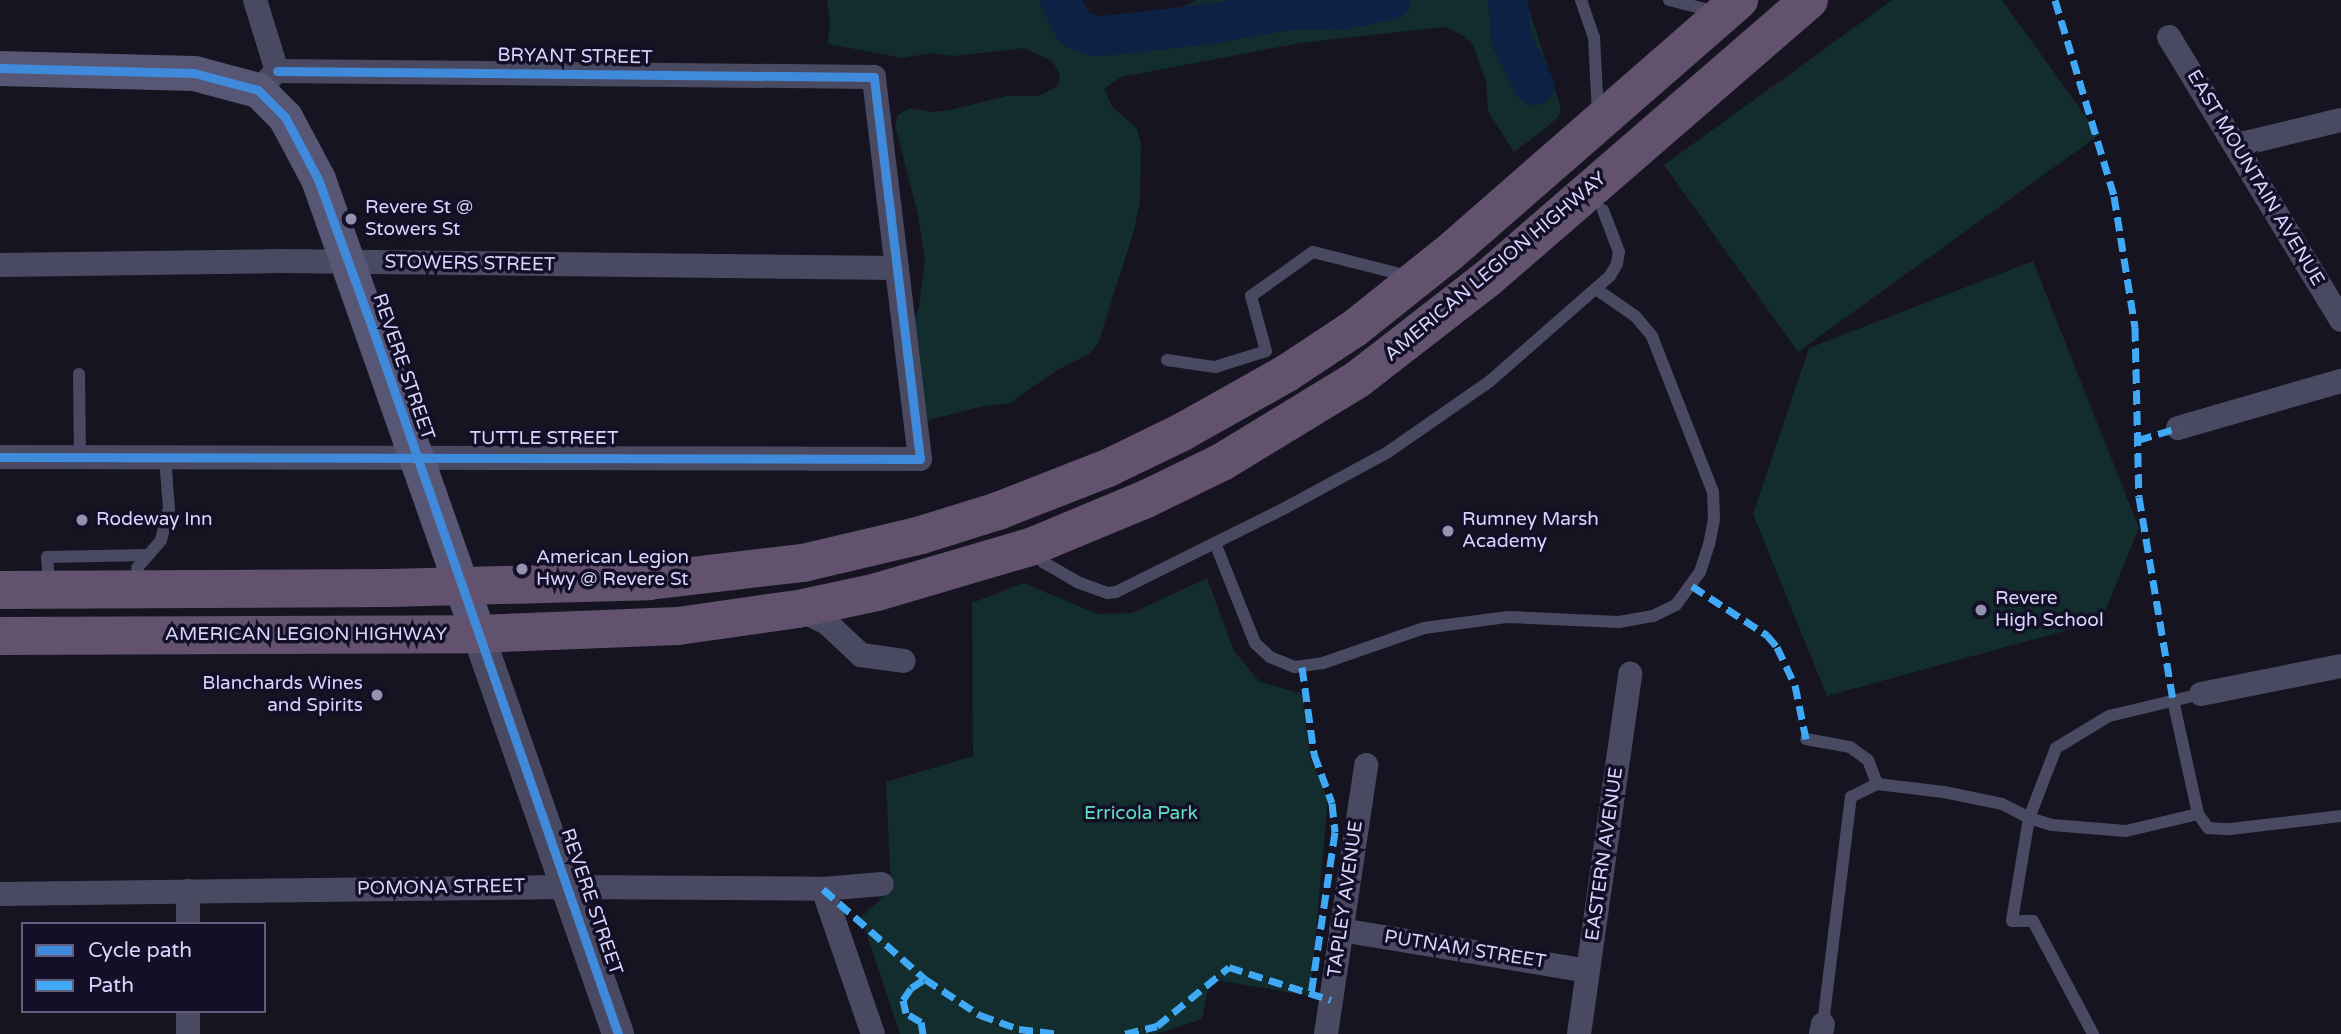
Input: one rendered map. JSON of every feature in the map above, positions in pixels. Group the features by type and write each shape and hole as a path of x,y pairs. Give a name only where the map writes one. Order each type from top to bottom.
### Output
{"highway":[{"name":"AMERICAN LEGION HIGHWAY","path":"0,636 478,634 678,626 798,609 917,582 1033,545 1146,499 1211,467 1290,423 1358,379 1487,279 1809,0"},
{"path":"0,590 632,582 764,569 843,555 960,524 1098,472 1219,413 1321,351 1419,279 1732,7"}],"main road":[{"path":"0,68 194,73 268,81"},
{"name":"REVERE STREET","path":"268,81 318,180 478,634"}],"street":[{"path":"255,0 268,81"},
{"name":"EAST MOUNTAIN AVENUE","path":"2169,37 2341,320"},
{"name":"BRYANT STREET","path":"268,81 874,77 897,268"},
{"path":"2237,145 2341,120"},
{"name":"STOWERS STREET","path":"0,265 347,262 897,268"},
{"name":"TUTTLE STREET","path":"0,457 920,459 897,268"},
{"path":"2178,428 2341,381"},
{"path":"798,609 827,623 861,655 904,661"},
{"name":"REVERE STREET","path":"478,634 618,1034"},
{"path":"2201,694 2341,666"},
{"name":"EASTERN AVENUE","path":"1580,1034 1630,674"},
{"name":"TAPLEY AVENUE","path":"1326,1034 1366,765"},
{"name":"POMONA STREET","path":"0,894 568,887 822,889 882,884"},
{"path":"822,889 873,1034"},
{"path":"188,891 188,922"},
{"name":"PUTNAM STREET","path":"1341,930 1588,971"},
{"path":"188,1013 188,1034"}],"lane":[{"path":"1581,0 1594,37 1599,123"},
{"path":"1669,0 1732,7"},
{"path":"1033,545 1043,562 1077,582 1107,593 1130,587 1349,474 1420,432 1490,381 1596,289 1618,264 1619,253 1603,210"},
{"path":"1167,360 1215,367 1266,351 1251,296 1312,252 1419,279"},
{"path":"1215,543 1255,643 1270,657 1295,667 1323,663 1424,628 1508,617 1619,622 1653,616 1676,605 1700,572 1709,545 1714,519 1713,492 1652,336 1635,316 1596,289"},
{"path":"79,374 80,457"},
{"path":"137,568 161,540 169,509 165,457"},
{"path":"48,569 47,557 148,555"},
{"path":"2092,1034 2033,921 2012,921 2029,818 2056,748 2109,716 2201,694"},
{"path":"2173,701 2198,814 2208,828 2230,829 2341,816"},
{"path":"1806,738 1850,747 1868,760 1877,784"},
{"path":"1822,1029 1850,797 1877,784 1911,786 2001,804 2029,818 2052,825 2126,831 2198,814"}],"green space":[{"path":"827,0 1043,0 1074,30 1090,16 1107,25 1134,25 1161,18 1196,0 1526,0 1561,108 1558,117 1514,152 1488,111 1486,81 1473,45 1464,36 1444,27 1300,43 1121,77 1104,89 1112,106 1137,129 1141,144 1140,202 1134,230 1098,344 1089,354 1056,371 1010,403 984,406 925,421 913,327 919,307 925,259 918,215 895,125 898,115 910,108 931,112 1006,96 1039,96 1056,87 1060,80 1059,72 1052,61 1024,48 954,56 931,53 903,58 828,44 830,21"},
{"path":"1892,0 2002,0 2099,135 1798,352 1664,165"},
{"path":"2033,261 2139,528 2101,621 1827,696 1753,514 1809,348"},
{"name":"Erricola Park","path":"1207,578 1234,651 1260,682 1302,694 1310,758 1328,798 1310,996 1210,979 1202,1019 1156,1034 900,1034 861,917 891,890 886,782 973,756 972,603 1023,583 1098,614 1132,613"}],"water":[{"path":"1043,0 1080,0 1090,16 1074,31 1068,32 1053,25 1052,10"}],"waterway":[{"path":"1060,0 1074,28 1091,35 1103,36 1210,24 1287,10 1346,9 1391,0"},
{"path":"1508,0 1511,40 1534,85"}],"marked path":[{"path":"2055,0 2114,196 2135,327 2139,497 2173,700"},
{"path":"2138,440 2178,428"},
{"path":"1692,586 1767,635 1777,647 1795,685 1806,739"},
{"path":"1302,667 1314,754 1332,803 1335,832 1311,994"},
{"path":"823,889 925,979 980,1015 1019,1029 1058,1034"},
{"path":"1125,1034 1157,1026 1229,967 1331,1000"},
{"path":"923,1034 921,1022 906,1013 903,1000 911,988 925,979"}],"cycle path":[{"path":"0,68 194,73 258,90 285,117 318,179 373,330 618,1034"},
{"path":"0,457 920,459 874,77 277,71"}],"place":[{"name":"Revere St @ Stowers St","path":"351,219"},
{"name":"Rodeway Inn","path":"82,520"},
{"name":"Rumney Marsh Academy","path":"1448,531"},
{"name":"American Legion Hwy @ Revere St","path":"522,569"},
{"name":"Revere High School","path":"1981,610"},
{"name":"Blanchards Wines and Spirits","path":"377,695"}]}
